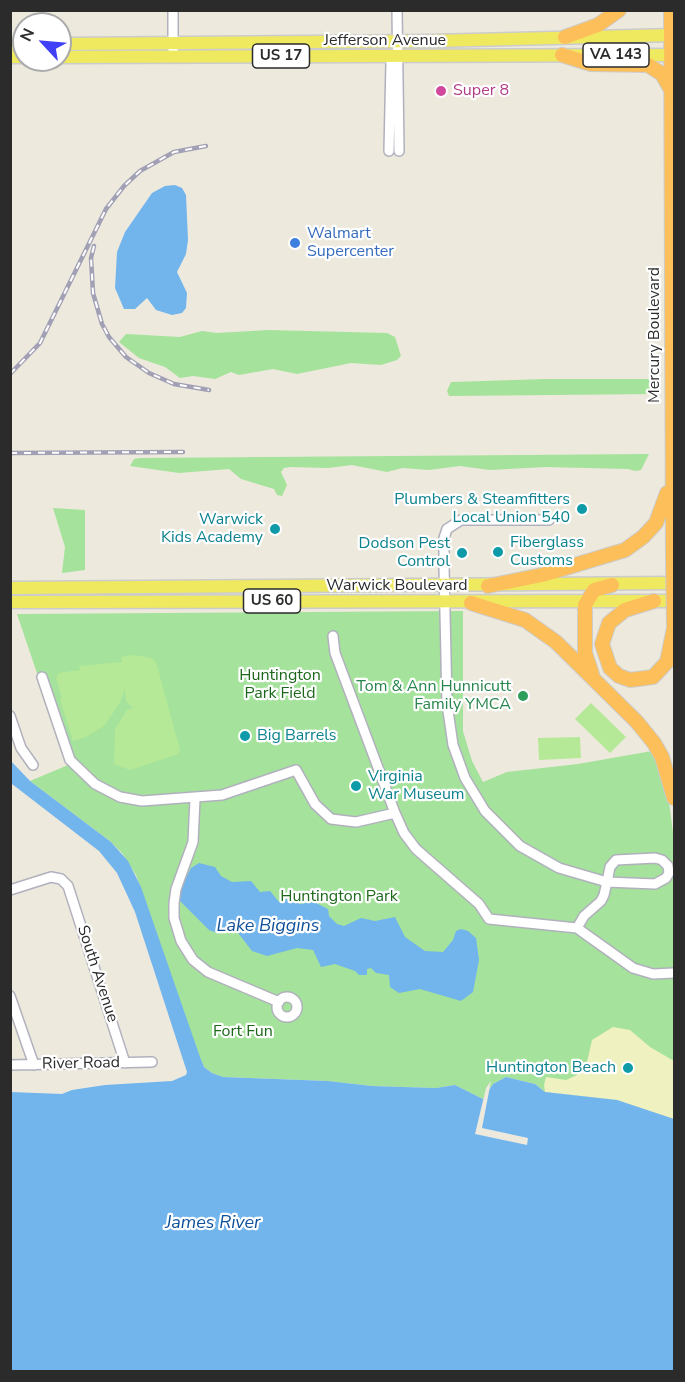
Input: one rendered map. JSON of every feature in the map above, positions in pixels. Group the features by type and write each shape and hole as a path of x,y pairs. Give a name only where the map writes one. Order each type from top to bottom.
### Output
{"highway":[{"path":"565,36 598,25 619,10"},
{"name":"Mercury Boulevard","path":"670,476 672,452 670,88 673,55 672,10"},
{"name":"US 17","path":"562,54 591,64 648,65 662,74 670,88"},
{"path":"670,476 675,660"},
{"path":"488,586 542,575 605,557 635,544 660,516 670,476"},
{"path":"596,681 585,653 586,602 594,590 612,585"},
{"path":"654,602 620,612 609,622 602,644 604,656 610,668 619,676 630,680 652,677 667,662 674,628"},
{"path":"471,603 506,612 534,626 556,642 654,743 662,757 675,798"}],"main road":[{"name":"Jefferson Avenue","path":"72,44 396,41 673,35"},
{"name":"Jefferson Avenue","path":"72,57 673,55"},
{"name":"Warwick Boulevard","path":"10,588 675,583"},
{"path":"345,586 345,601"},
{"path":"98,587 99,601"},
{"path":"171,587 171,601"},
{"name":"Warwick Boulevard","path":"10,602 675,601"}],"street":[{"path":"173,10 173,56"},
{"path":"394,151 399,65 396,55 397,10"},
{"path":"549,520 455,522 444,535 449,725 460,765 474,795 503,831 539,858 558,868 607,882 655,884 666,878 669,870 662,860 620,858 610,867 607,882 601,901 584,916 577,928"},
{"path":"333,636 335,654 395,813 404,833 416,849 479,904 489,919 577,928 633,968 653,974 675,973"},
{"path":"42,676 70,760 85,776 120,797 142,801 195,799 222,795 296,770 315,804 331,819 356,822 395,813"},
{"path":"10,716 21,748 33,765"},
{"path":"195,799 193,842 174,896 176,926 185,948 193,960 214,975 279,1002"},
{"name":"South Avenue","path":"10,890 51,877 61,879 68,885 125,1063"},
{"path":"10,996 33,1065"},
{"name":"River Road","path":"10,1065 152,1062"}],"green space":[{"path":"268,330 387,333 395,337 401,356 397,360 381,365 351,363 297,374 273,369 239,375 231,372 215,379 193,376 180,378 165,367 139,358 119,342 126,334 180,337 202,331 217,333"},
{"path":"657,379 657,394 449,396 447,391 451,382"},
{"path":"649,454 641,470 635,471 545,467 490,470 460,466 429,470 402,468 387,472 352,465 328,468 291,467 284,468 281,472 287,485 282,496 277,495 274,489 241,479 229,469 179,473 130,466 134,459 140,458"},
{"path":"53,508 85,510 85,570 62,573 65,547"},
{"name":"Huntington Park","path":"463,611 463,731 472,761 483,782 507,772 578,764 652,751 667,787 674,840 674,1119 617,1100 545,1092 535,1084 506,1077 493,1084 483,1099 455,1085 436,1088 372,1086 328,1081 223,1077 212,1073 204,1067 197,1051 136,875 122,853 111,842 30,781 68,765 17,614"},
{"path":"134,655 151,658 156,662 180,750 178,754 130,770 114,764 115,729 127,710 133,708 126,701 125,688 120,703 104,726 86,737 73,741 56,678 59,673 80,670 79,666 122,662 121,657"},
{"path":"591,703 626,737 610,753 575,719"},
{"path":"580,737 581,758 539,760 538,738"}],"sand":[{"name":"Huntington Beach","path":"613,1027 630,1030 650,1047 674,1061 674,1119 617,1100 545,1092 546,1077 566,1080 577,1075 587,1062 592,1040"}],"water":[{"path":"175,185 182,188 186,195 188,240 186,254 177,272 187,293 186,308 182,313 172,315 156,310 147,298 135,309 124,309 115,288 117,252 125,232 152,193 165,186"},
{"name":"James River","path":"10,760 30,781 111,842 128,861 141,887 200,1057 204,1067 212,1073 223,1077 328,1081 372,1086 436,1088 455,1085 483,1099 493,1084 506,1077 535,1084 545,1092 617,1100 674,1119 674,1371 11,1371 11,1092 62,1094 72,1090 105,1085 172,1081 186,1075 187,1072 135,912 117,873 99,851 12,784"},
{"name":"Lake Biggins","path":"199,863 215,867 221,876 232,882 251,881 260,892 270,891 279,902 292,897 299,904 314,902 328,909 329,916 337,924 344,926 361,918 375,921 395,917 405,937 425,951 443,952 453,940 456,931 461,929 468,931 476,938 479,960 473,992 461,1001 420,989 399,993 390,987 389,975 376,973 371,968 367,969 367,975 359,975 355,971 335,964 321,967 313,950 297,948 267,956 252,951 235,929 217,933 209,930 179,900 180,889 191,868"}],"pier":[{"path":"491,1081 482,1128 528,1138 527,1145 475,1134 486,1088"}],"railway":[{"path":"10,374 40,343 106,209 124,186 140,171 174,152 206,146"},
{"path":"94,246 91,258 93,293 102,324 109,337 126,357 149,373 174,384 209,390"},
{"path":"10,453 183,452"}],"place":[{"name":"Super 8","path":"441,91"},
{"name":"Walmart Supercenter","path":"295,243"},
{"name":"Plumbers & Steamfitters Local Union 540","path":"582,509"},
{"name":"Warwick Kids Academy","path":"275,529"},
{"name":"Fiberglass Customs","path":"498,552"},
{"name":"Dodson Pest Control","path":"462,553"},
{"name":"Tom & Ann Hunnicutt Family YMCA","path":"523,696"},
{"name":"Big Barrels","path":"245,736"},
{"name":"Virginia War Museum","path":"356,786"},
{"name":"Huntington Beach","path":"628,1068"}],"park label":[{"name":"Huntington Park Field","path":"280,685"},
{"name":"Fort Fun","path":"243,1032"}]}
